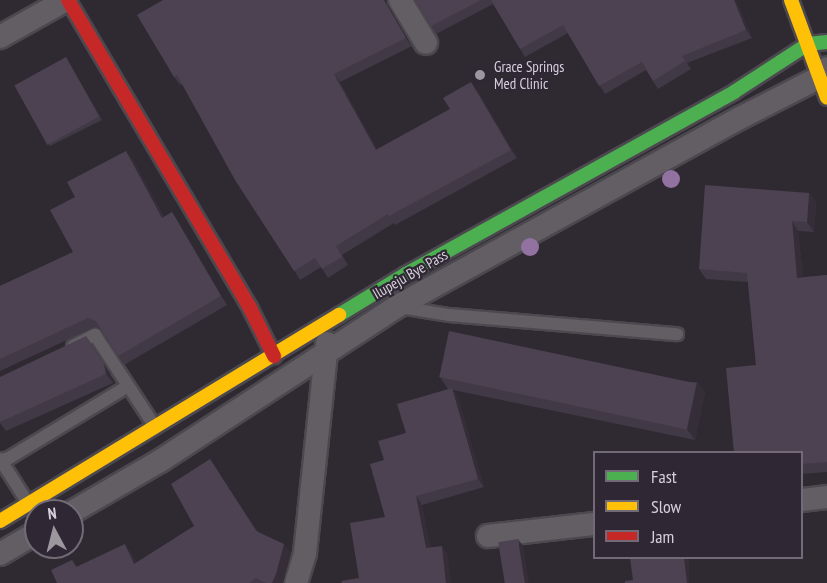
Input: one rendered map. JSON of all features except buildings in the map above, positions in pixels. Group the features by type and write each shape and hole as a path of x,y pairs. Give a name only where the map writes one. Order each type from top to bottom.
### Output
{"street":[{"path":"0,37 67,0 250,308 274,356"},
{"path":"400,0 426,43"},
{"path":"791,0 825,81"},
{"name":"Ilupeju Bye Pass","path":"36,499 406,274 734,92 808,44 827,42"},
{"name":"Ilupeju Bye Pass","path":"84,505 160,461 396,307 730,123 825,81"},
{"path":"296,583 305,553 328,352 326,324"},
{"path":"803,500 827,497"},
{"name":"Ilupeju Bye Pass","path":"0,521 24,506"},
{"path":"488,536 593,524"},
{"path":"0,554 24,540"}],"lane":[{"path":"396,307 449,315 677,334"},
{"path":"60,352 95,334 154,426"},
{"path":"25,499 0,459 9,458 128,386"}],"traffic: fast":[{"path":"339,315 406,274 734,92 808,44 827,42"}],"traffic: slow":[{"path":"791,0 827,98"},
{"path":"0,521 339,315"}],"traffic: jam":[{"path":"68,0 250,308 274,356"}],"place":[{"name":"Grace Springs Med Clinic","path":"480,75"}]}
